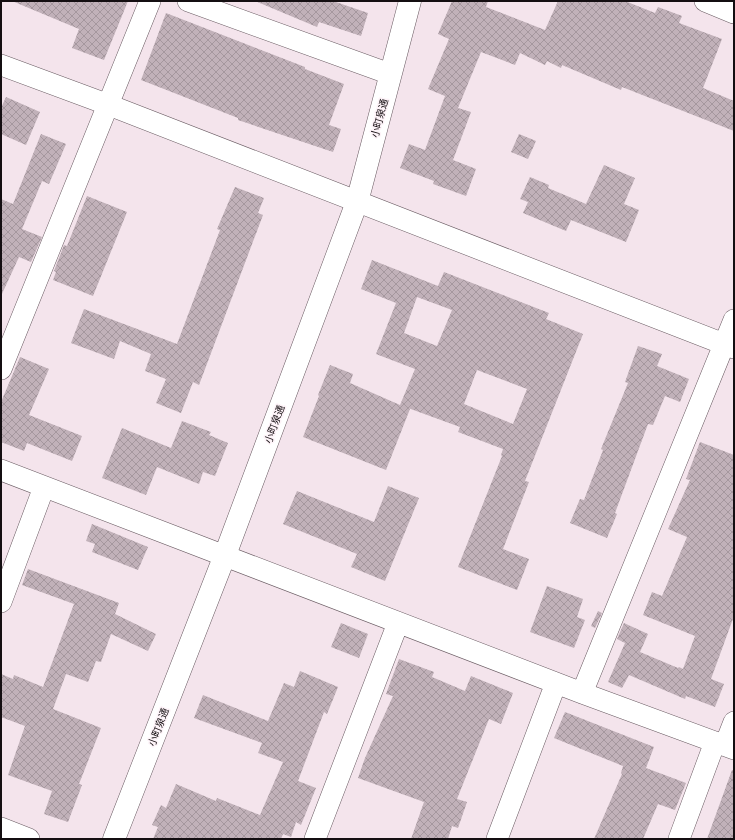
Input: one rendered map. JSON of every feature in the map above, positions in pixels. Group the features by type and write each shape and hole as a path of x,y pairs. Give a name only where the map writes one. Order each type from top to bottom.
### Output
{"street":[{"path":"1,369 150,1"},
{"path":"188,1 390,74"},
{"name":"小町泉通","path":"114,839 225,555 357,202 410,1"},
{"path":"705,1 734,13"},
{"path":"1,67 109,105 729,346"},
{"path":"582,693 729,346 734,320"},
{"path":"1,470 582,693 725,745"},
{"path":"1,602 44,487"},
{"path":"315,839 398,623"},
{"path":"497,839 556,683"},
{"path":"679,839 725,745 734,722"},
{"path":"1,828 29,839"}],"building":[{"path":"12,1 128,1 104,60 72,48 79,29"},
{"path":"255,1 333,1 368,13 361,36 319,22 317,27"},
{"path":"452,1 488,1 486,7 545,30 558,1 625,1 655,13 658,7 682,16 679,23 722,39 703,88 734,101 734,131 622,87 621,90 562,65 561,68 547,61 545,65 520,53 515,65 481,52 458,108 471,112 453,160 476,169 466,196 433,184 434,181 400,168 409,144 425,150 445,96 428,89 449,39 438,34"},
{"path":"166,13 305,67 305,69 344,84 329,125 341,129 333,152 238,120 238,118 141,80"},
{"path":"6,97 40,112 26,145 1,134 1,108"},
{"path":"41,134 66,144 49,184 42,181 22,229 42,237 31,262 19,257 1,296 1,199 13,204"},
{"path":"519,134 536,141 528,159 511,152"},
{"path":"604,165 635,178 624,204 639,210 626,242 571,220 566,231 523,213 528,202 520,199 530,177 549,185 548,188 586,204"},
{"path":"235,187 264,198 258,213 263,215 199,385 193,382 181,413 156,403 166,379 145,371 151,354 120,341 114,359 71,343 84,309 177,344 220,230 217,229"},
{"path":"87,196 127,212 93,296 53,280 56,272 54,271 64,245 67,246"},
{"path":"372,260 438,286 444,272 549,313 546,319 583,334 525,481 529,482 503,549 529,559 517,590 458,567 502,456 503,449 458,432 460,427 408,408 410,409 386,470 303,437 330,365 353,374 350,383 400,405 415,369 376,354 396,303 361,289","holes":["417,297 452,310 437,346 404,333","477,370 527,389 513,424 464,404"]},
{"path":"638,346 662,354 657,366 689,379 680,402 665,396 653,425 648,424 615,513 617,514 607,538 570,523 580,499 584,500 603,450 601,449 628,383 625,382"},
{"path":"20,357 49,369 29,415 82,436 72,461 27,443 24,451 1,442 1,402"},
{"path":"182,421 211,432 209,435 228,443 215,476 203,472 199,484 157,467 146,495 102,478 122,428 171,448"},
{"path":"700,442 734,455 734,616 711,679 724,684 715,707 686,696 685,699 629,675 622,688 608,682 625,643 617,639 624,623 648,634 640,652 683,669 695,636 643,615 652,592 662,596 687,537 668,529 690,480 686,479"},
{"path":"388,486 419,498 385,581 351,567 357,554 283,524 297,491 374,522"},
{"path":"92,524 148,547 138,570 92,552 95,544 86,541"},
{"path":"28,569 119,603 115,614 156,634 148,651 111,634 101,662 96,661 88,682 66,674 53,709 101,728 79,784 82,785 68,822 44,814 52,791 8,775 25,726 1,717 1,674 13,679 14,675 43,687 74,604 22,585"},
{"path":"547,586 583,599 577,617 585,620 574,648 530,632"},
{"path":"598,611 602,613 595,628 591,626"},
{"path":"341,623 368,634 359,658 331,647"},
{"path":"399,659 434,672 432,677 465,691 471,676 513,693 501,724 489,719 457,799 467,802 458,828 452,826 448,839 411,839 424,802 358,778 365,758 393,696 386,694"},
{"path":"300,671 338,687 327,714 324,712 298,781 316,788 301,825 296,822 291,837 283,834 281,839 153,839 158,827 152,825 161,805 166,808 176,784 216,801 217,798 260,815 283,762 258,753 262,743 194,718 203,695 268,721 284,683 294,687"},
{"path":"565,712 654,747 646,768 686,783 675,810 658,804 643,839 594,839 622,774 623,766 554,738"},
{"path":"732,770 734,770 734,839 707,839"}]}
